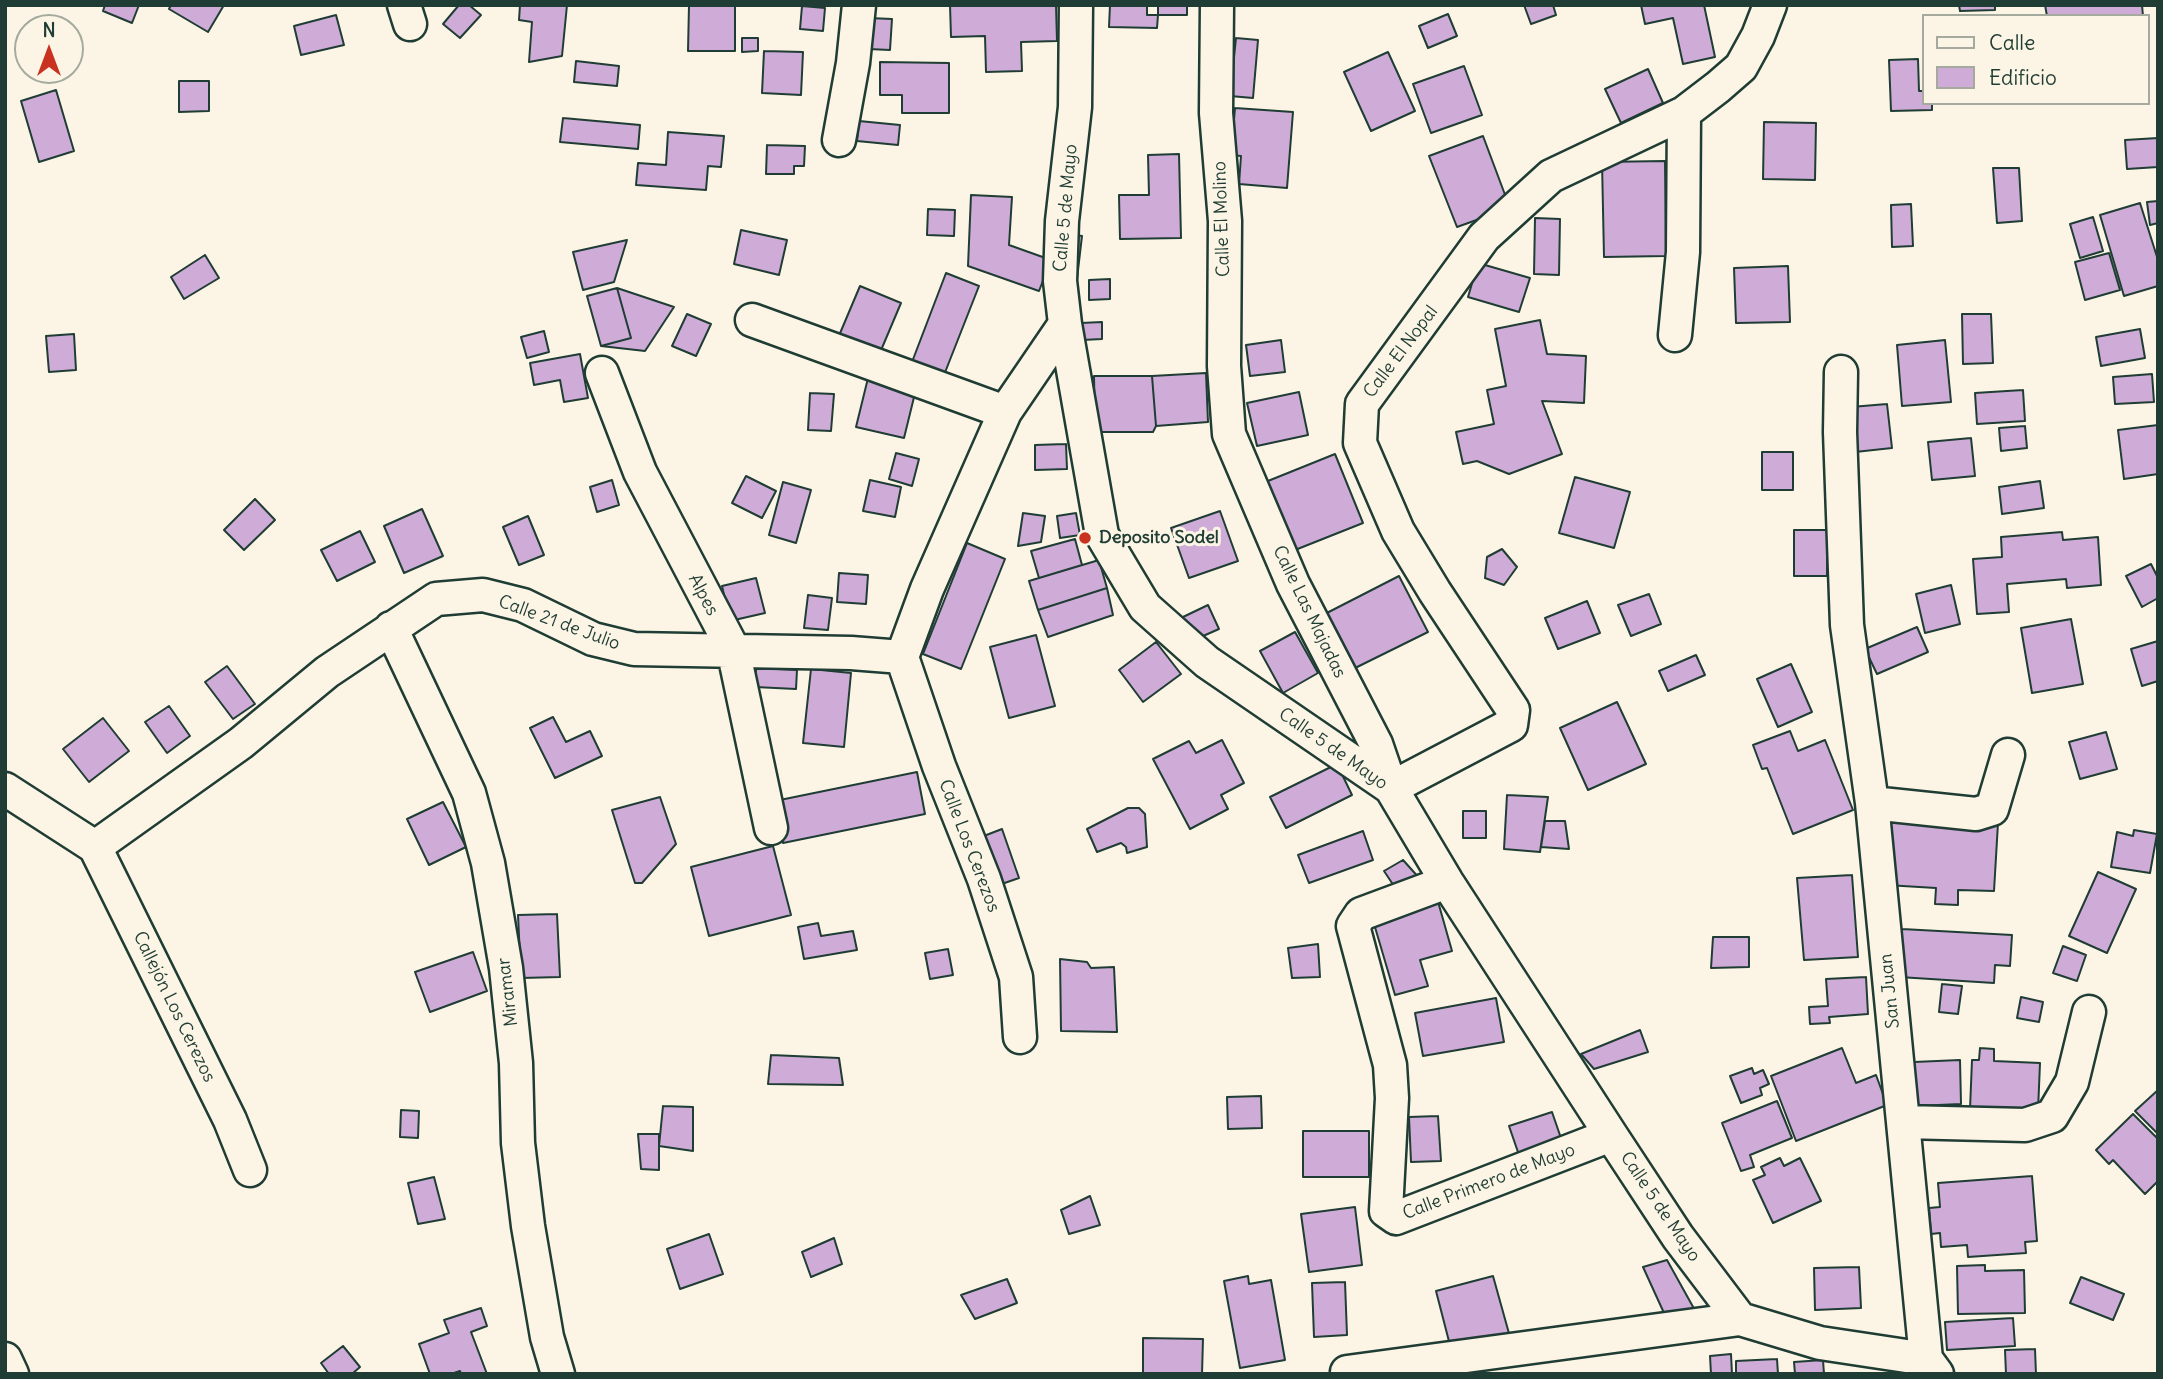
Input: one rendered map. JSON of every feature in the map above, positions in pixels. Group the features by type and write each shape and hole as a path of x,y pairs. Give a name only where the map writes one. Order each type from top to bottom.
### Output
{"street":[{"path":"839,140 853,63 859,5"},
{"name":"Calle 5 de Mayo","path":"1076,5 1075,107 1062,222 1060,281 1102,536 1145,607 1207,662 1391,788 1447,882 1678,1237 1740,1319"},
{"name":"Calle El Molino","path":"1217,5 1216,113 1225,222 1224,366 1229,434"},
{"name":"Calle El Nopal","path":"1391,788 1511,725 1513,710 1398,531 1360,443 1362,404 1484,237 1551,176 1685,113 1741,67 1758,36 1770,5"},
{"path":"1675,335 1684,252 1685,113"},
{"path":"752,320 1005,412"},
{"path":"902,657 927,589 1005,412 1065,324"},
{"name":"San Juan","path":"1841,372 1840,432 1847,625 1872,803 1932,1366"},
{"name":"Alpes","path":"602,373 640,472 733,649 771,828"},
{"name":"Calle Las Majadas","path":"1229,434 1293,584 1376,744 1391,788"},
{"name":"Calle 21 de Julio","path":"95,847 241,743 327,672 436,599 483,595 523,606 593,639 634,649 733,649 902,657"},
{"name":"Miramar","path":"391,628 469,793 488,863 506,968 516,1063 518,1143 528,1226 547,1337 558,1374"},
{"name":"Calle Los Cerezos","path":"902,657 939,766 984,879 1016,977 1020,1037"},
{"path":"1872,803 1976,814 1992,809 2008,754"},
{"path":"5,789 95,847"},
{"name":"Callejón Los Cerezos","path":"95,847 230,1120 250,1170"},
{"name":"Calle Primero de Mayo","path":"1447,882 1361,914 1353,926 1390,1065 1392,1098 1386,1211 1396,1217 1611,1135"},
{"path":"1904,1122 2025,1125 2052,1116 2072,1082 2089,1012"},
{"path":"1347,1372 1740,1319 1820,1343 1932,1366"},
{"path":"5,1359 12,1374"}],"building":[{"path":"105,5 139,5 132,23 103,11"},
{"path":"171,5 224,5 208,32 169,9"},
{"path":"459,5 469,5 481,15 460,38 443,24"},
{"path":"520,5 567,5 562,56 529,62 532,22 519,20"},
{"path":"689,5 735,5 735,51 688,51"},
{"path":"950,5 1056,5 1057,41 1021,42 1022,71 986,72 985,36 951,37"},
{"path":"1110,5 1147,5 1147,15 1158,15 1157,28 1109,27"},
{"path":"1158,5 1187,5 1187,15 1158,15"},
{"path":"1524,5 1553,5 1556,15 1531,24"},
{"path":"1641,5 1704,5 1715,57 1683,64 1673,18 1645,24"},
{"path":"1959,5 1995,5 1995,10 1960,11"},
{"path":"2045,5 2142,5 2143,14 2047,14"},
{"path":"802,6 825,8 823,31 800,29"},
{"path":"1448,14 1457,36 1428,48 1419,26"},
{"path":"336,15 344,45 301,55 294,26"},
{"path":"869,18 892,19 890,50 868,49"},
{"path":"742,38 758,38 758,51 742,52"},
{"path":"1236,38 1258,40 1253,98 1230,96"},
{"path":"764,51 803,52 801,95 762,93"},
{"path":"1388,52 1415,111 1371,131 1344,72"},
{"path":"1918,59 1922,105 1932,105 1932,110 1891,111 1889,60"},
{"path":"576,61 619,66 617,86 574,82"},
{"path":"880,62 949,63 949,113 902,113 902,95 880,95"},
{"path":"1464,66 1482,115 1431,133 1413,84"},
{"path":"1648,69 1663,103 1621,123 1605,89"},
{"path":"179,81 209,81 209,111 179,112"},
{"path":"56,90 74,151 39,162 21,101"},
{"path":"1235,108 1293,112 1287,188 1239,184 1241,156 1231,155"},
{"path":"563,118 640,125 638,149 560,142"},
{"path":"859,121 900,125 898,145 857,141"},
{"path":"1764,122 1816,123 1815,180 1763,179"},
{"path":"668,132 724,136 721,167 708,166 706,190 636,185 638,163 666,165"},
{"path":"1483,136 1510,208 1457,227 1429,156"},
{"path":"2158,138 2158,167 2127,169 2125,140"},
{"path":"767,145 805,146 804,166 794,166 794,174 766,174"},
{"path":"1179,154 1181,238 1120,239 1119,195 1149,195 1148,155"},
{"path":"1665,161 1666,256 1604,257 1602,162"},
{"path":"1993,168 2019,168 2022,221 1997,223"},
{"path":"971,195 1012,197 1009,245 1051,260 1039,291 968,266"},
{"path":"2158,201 2158,223 2150,225 2147,202"},
{"path":"2140,203 2158,260 2158,286 2124,296 2100,215"},
{"path":"1911,204 1913,246 1892,247 1891,205"},
{"path":"928,209 955,210 954,236 927,235"},
{"path":"2093,217 2103,251 2080,258 2070,224"},
{"path":"1535,218 1560,219 1559,275 1534,274"},
{"path":"741,230 787,240 779,275 734,264"},
{"path":"1069,234 1082,236 1077,279 1065,278"},
{"path":"627,240 614,282 583,290 573,252"},
{"path":"2109,253 2120,290 2085,300 2075,262"},
{"path":"205,255 219,278 184,299 171,277"},
{"path":"1478,263 1530,278 1519,312 1468,297"},
{"path":"1788,266 1790,322 1736,323 1734,268"},
{"path":"946,273 979,286 944,375 912,362"},
{"path":"1110,279 1110,299 1089,300 1089,280"},
{"path":"860,286 901,303 879,355 838,338"},
{"path":"617,288 631,338 601,346 587,296"},
{"path":"617,288 674,307 645,351 601,346 631,338"},
{"path":"687,314 711,324 696,356 672,346"},
{"path":"1962,314 1991,314 1993,363 1963,364"},
{"path":"1540,320 1547,354 1586,356 1584,403 1542,401 1562,454 1509,474 1477,461 1463,464 1456,432 1494,424 1487,390 1506,386 1495,329"},
{"path":"1102,322 1102,339 1082,340 1081,323"},
{"path":"2140,329 2145,358 2101,366 2096,337"},
{"path":"544,331 549,352 527,358 521,337"},
{"path":"74,334 76,370 49,372 46,336"},
{"path":"1281,340 1285,372 1250,376 1246,345"},
{"path":"1945,340 1951,402 1902,406 1897,345"},
{"path":"580,354 588,398 564,402 560,380 534,385 530,363"},
{"path":"1206,373 1208,422 1156,426 1152,376"},
{"path":"869,374 917,385 904,438 856,427"},
{"path":"2152,374 2154,402 2115,404 2113,377"},
{"path":"1094,376 1152,376 1156,426 1153,432 1095,432"},
{"path":"2023,390 2025,421 1977,424 1975,393"},
{"path":"1299,392 1308,435 1257,446 1247,403"},
{"path":"810,393 834,394 831,431 808,430"},
{"path":"1887,404 1892,448 1855,452 1851,407"},
{"path":"2158,425 2158,474 2124,479 2118,430"},
{"path":"2025,426 2027,448 2001,451 1999,428"},
{"path":"1971,438 1975,476 1932,480 1928,442"},
{"path":"1066,444 1067,469 1035,470 1035,445"},
{"path":"1762,452 1793,452 1793,490 1762,490"},
{"path":"896,453 919,459 912,486 889,479"},
{"path":"1335,454 1363,523 1290,552 1263,483"},
{"path":"746,476 776,491 762,518 732,503"},
{"path":"1575,477 1630,492 1614,548 1559,533"},
{"path":"612,480 619,505 597,512 590,487"},
{"path":"870,480 901,487 895,517 863,511"},
{"path":"2040,481 2044,508 2002,514 1999,487"},
{"path":"783,482 811,490 796,543 769,535"},
{"path":"255,499 275,520 244,550 224,530"},
{"path":"422,509 443,556 404,573 384,526"},
{"path":"1220,511 1238,561 1189,578 1171,528"},
{"path":"1023,513 1045,516 1041,542 1018,546"},
{"path":"1076,513 1080,535 1060,538 1057,516"},
{"path":"528,516 544,555 519,565 503,527"},
{"path":"1794,530 1827,530 1827,576 1794,576"},
{"path":"360,531 375,562 337,581 321,550"},
{"path":"2062,532 2063,540 2098,537 2101,585 2067,588 2066,579 2007,584 2009,612 1977,614 1973,559 2002,557 2001,537"},
{"path":"1075,539 1082,565 1039,578 1031,551"},
{"path":"967,543 1005,559 961,669 923,654"},
{"path":"1502,549 1517,567 1504,585 1485,578 1487,557"},
{"path":"1099,560 1107,588 1038,610 1029,581"},
{"path":"2151,564 2158,578 2158,598 2142,607 2126,576"},
{"path":"839,573 868,575 866,604 837,602"},
{"path":"1399,576 1428,632 1347,672 1319,617"},
{"path":"756,578 765,613 730,621 722,586"},
{"path":"1951,585 1960,624 1925,633 1916,594"},
{"path":"1107,588 1113,615 1048,637 1038,610"},
{"path":"1649,594 1661,624 1631,636 1618,605"},
{"path":"808,595 832,598 828,630 804,628"},
{"path":"1587,601 1600,633 1558,649 1545,618"},
{"path":"1208,605 1219,629 1194,640 1183,617"},
{"path":"2071,619 2083,684 2032,693 2021,628"},
{"path":"1917,627 1928,652 1877,674 1865,649"},
{"path":"1295,632 1318,673 1283,693 1260,651"},
{"path":"1036,635 1055,706 1009,718 990,647"},
{"path":"2158,641 2158,681 2142,686 2131,649"},
{"path":"1156,642 1181,674 1143,702 1119,670"},
{"path":"1696,655 1705,675 1668,691 1659,671"},
{"path":"1791,664 1812,712 1778,727 1757,679"},
{"path":"227,666 255,704 233,719 205,682"},
{"path":"756,668 797,670 796,689 755,687"},
{"path":"811,669 851,673 844,747 803,743"},
{"path":"1617,702 1646,764 1588,790 1560,728"},
{"path":"169,706 190,736 167,753 145,722"},
{"path":"553,717 566,742 590,731 602,756 555,778 530,728"},
{"path":"103,718 129,751 89,782 63,749"},
{"path":"1790,731 1798,751 1825,740 1853,810 1793,834 1767,768 1762,769 1753,745"},
{"path":"2106,732 2117,769 2080,779 2069,742"},
{"path":"1222,740 1244,783 1221,795 1228,809 1190,829 1153,759 1189,741 1196,753"},
{"path":"1337,764 1352,795 1286,828 1270,797"},
{"path":"917,772 925,814 783,843 775,801"},
{"path":"1507,795 1548,797 1540,852 1504,849"},
{"path":"660,797 676,844 642,883 635,883 612,810"},
{"path":"443,802 466,847 429,865 407,819"},
{"path":"1128,808 1139,808 1145,814 1147,847 1127,853 1126,847 1121,843 1097,852 1087,829"},
{"path":"1463,811 1486,811 1486,838 1463,838"},
{"path":"1890,817 1998,823 1994,891 1958,890 1958,905 1935,904 1936,888 1886,885"},
{"path":"1545,821 1565,821 1569,849 1541,847"},
{"path":"1002,829 1019,878 993,887 976,839"},
{"path":"2134,830 2157,834 2150,873 2111,867 2117,832 2133,836"},
{"path":"1363,831 1373,860 1309,883 1298,855"},
{"path":"773,846 791,915 709,936 691,867"},
{"path":"1403,860 1421,880 1396,889 1384,871"},
{"path":"2098,872 2136,889 2107,953 2069,936"},
{"path":"1852,875 1858,957 1804,960 1797,878"},
{"path":"1437,898 1452,951 1420,960 1428,986 1395,995 1372,917"},
{"path":"557,914 560,977 521,978 518,915"},
{"path":"818,923 821,936 853,931 857,950 804,959 798,927"},
{"path":"1902,929 2012,935 2010,966 1995,965 1994,983 1899,977"},
{"path":"1713,937 1749,937 1749,967 1711,968"},
{"path":"1318,944 1320,977 1292,978 1288,948"},
{"path":"2063,946 2086,955 2077,981 2053,973"},
{"path":"948,949 953,975 930,979 925,953"},
{"path":"473,952 487,991 430,1012 415,972"},
{"path":"1060,959 1087,962 1091,968 1114,967 1117,1032 1061,1031"},
{"path":"1866,977 1868,1014 1829,1017 1830,1023 1810,1024 1809,1007 1828,1006 1826,979"},
{"path":"1942,984 1962,986 1958,1014 1939,1012"},
{"path":"2021,997 2043,1002 2039,1022 2017,1018"},
{"path":"1496,998 1504,1042 1423,1056 1415,1013"},
{"path":"1640,1030 1648,1052 1594,1069 1581,1054"},
{"path":"1842,1048 1856,1083 1876,1075 1887,1105 1796,1141 1771,1076"},
{"path":"1980,1048 1994,1049 1994,1061 2040,1063 2038,1111 1970,1109 1972,1060 1979,1060"},
{"path":"771,1055 839,1058 843,1085 768,1084"},
{"path":"1960,1060 1961,1104 1915,1106 1914,1062"},
{"path":"1752,1068 1754,1074 1763,1070 1769,1084 1760,1088 1762,1095 1741,1103 1730,1076"},
{"path":"2158,1090 2158,1134 2135,1111"},
{"path":"1261,1096 1262,1128 1228,1129 1227,1097"},
{"path":"1777,1101 1792,1138 1750,1155 1754,1167 1741,1171 1722,1123"},
{"path":"663,1106 693,1107 693,1151 659,1146"},
{"path":"401,1110 419,1111 418,1138 400,1137"},
{"path":"1552,1112 1563,1144 1520,1158 1509,1126"},
{"path":"2133,1114 2158,1139 2158,1181 2145,1194 2113,1160 2109,1164 2096,1150"},
{"path":"1438,1116 1441,1161 1411,1162 1409,1117"},
{"path":"1303,1131 1369,1131 1369,1177 1303,1177"},
{"path":"638,1134 659,1134 659,1170 641,1169"},
{"path":"1780,1158 1784,1166 1800,1158 1821,1201 1773,1223 1753,1180 1765,1175 1761,1167"},
{"path":"2032,1176 2037,1241 2025,1242 2026,1253 1968,1257 1967,1245 1941,1247 1940,1233 1931,1234 1929,1208 1940,1207 1938,1183"},
{"path":"434,1177 445,1219 418,1224 408,1183"},
{"path":"1090,1196 1100,1225 1069,1234 1061,1210"},
{"path":"1355,1207 1362,1265 1309,1272 1301,1214"},
{"path":"709,1234 723,1274 680,1289 667,1249"},
{"path":"834,1238 842,1264 811,1277 802,1252"},
{"path":"1667,1260 1702,1323 1669,1324 1643,1267"},
{"path":"1985,1265 1985,1271 2024,1270 2025,1313 1958,1314 1957,1266"},
{"path":"1859,1267 1861,1308 1815,1310 1814,1268"},
{"path":"1248,1276 1249,1284 1271,1280 1285,1360 1240,1368 1224,1281"},
{"path":"1493,1276 1510,1337 1452,1353 1436,1291"},
{"path":"2081,1277 2124,1294 2113,1320 2070,1303"},
{"path":"1007,1279 1017,1303 975,1319 961,1295"},
{"path":"1345,1282 1347,1335 1314,1337 1312,1283"},
{"path":"481,1308 487,1326 471,1332 487,1374 461,1374 460,1371 430,1374 419,1344 449,1333 444,1320"},
{"path":"2013,1318 2015,1346 1947,1350 1945,1322"},
{"path":"1143,1338 1203,1339 1202,1374 1143,1374"},
{"path":"343,1346 360,1367 352,1374 329,1374 321,1363"},
{"path":"2035,1349 2036,1374 2006,1374 2005,1350"},
{"path":"1731,1354 1732,1374 1711,1374 1710,1356"},
{"path":"1777,1359 1778,1374 1736,1374 1736,1361"},
{"path":"1823,1360 1824,1374 1795,1374 1794,1362"}],"place":[{"name":"Deposito Sodel","path":"1085,538"}]}
